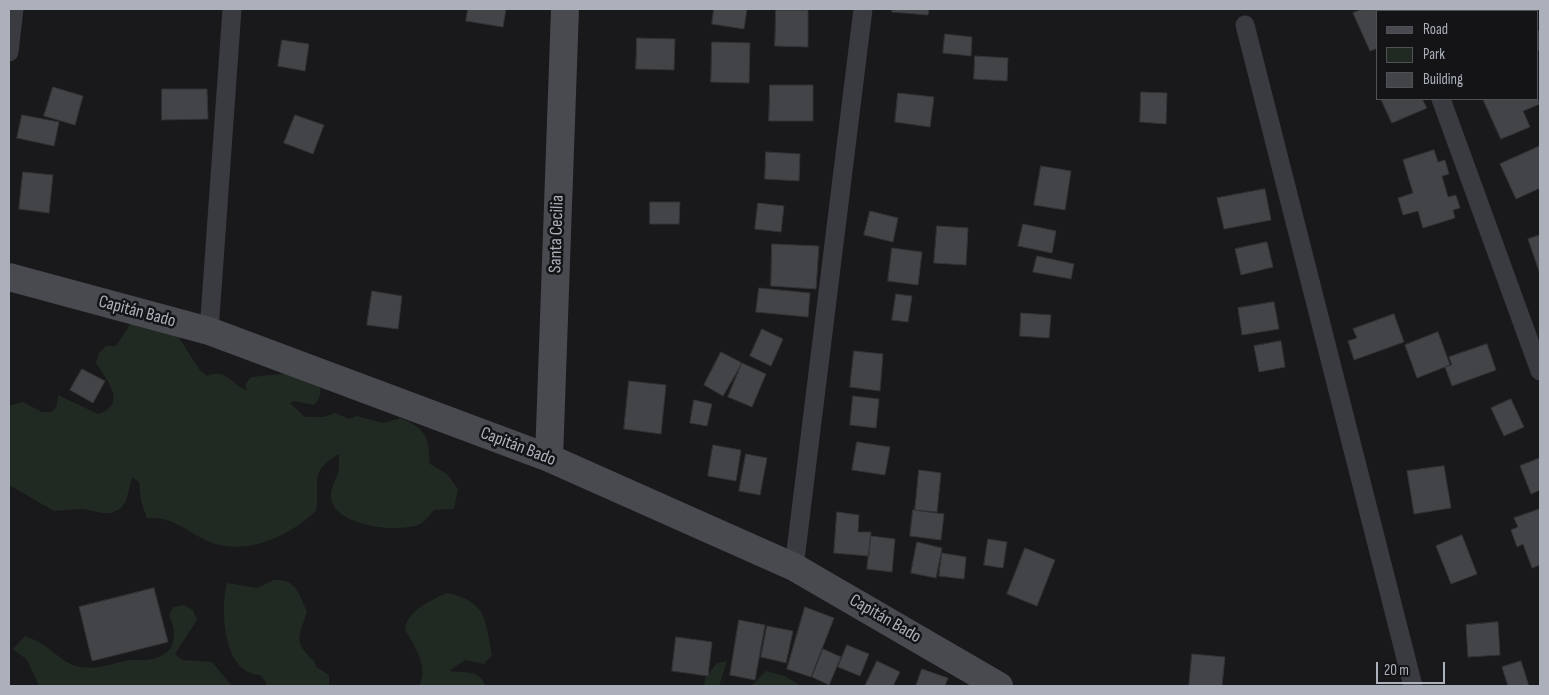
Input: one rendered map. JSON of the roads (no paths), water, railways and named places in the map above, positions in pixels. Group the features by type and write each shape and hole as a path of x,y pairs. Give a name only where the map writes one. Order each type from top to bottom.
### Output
{"street":[{"path":"9,52 14,9"},
{"path":"210,331 232,9"},
{"name":"Santa Cecilia","path":"549,458 566,9"},
{"path":"794,567 863,9"},
{"path":"1246,25 1413,686"},
{"path":"1441,100 1540,372"},
{"name":"Capitán Bado","path":"10,280 210,331 549,458 794,567 999,686"}]}
